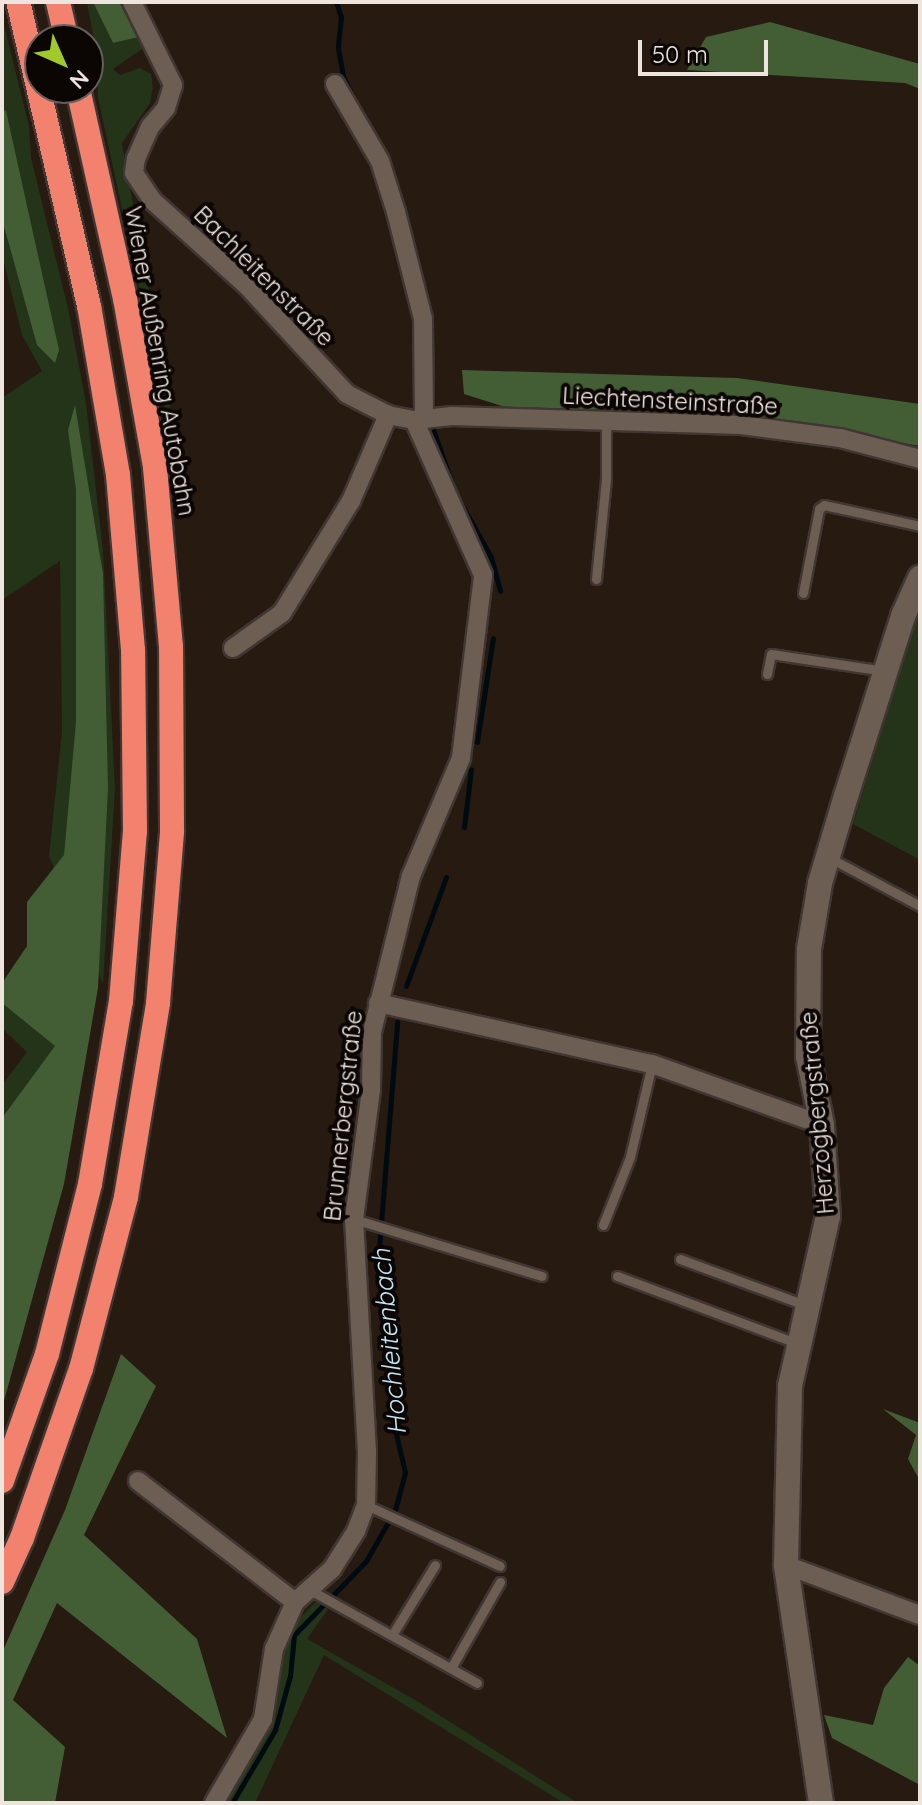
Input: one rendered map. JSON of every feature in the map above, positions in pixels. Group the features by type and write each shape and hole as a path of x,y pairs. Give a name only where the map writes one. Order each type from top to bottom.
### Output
{"highway":[{"path":"2,1481 47,1354 90,1184 121,1001 135,831 133,650 118,475 89,306 18,2"},
{"path":"58,2 63,24"},
{"name":"Wiener Außenring Autobahn","path":"2,1582 22,1538 81,1369 126,1197 158,1003 172,831 171,647 155,467 125,299 82,104"}],"main road":[{"name":"Herzogbergstraße","path":"821,1803 786,1565 788,1409 799,1344 828,1216 822,1125 808,1056 807,988 814,909 828,857 885,671 920,578"}],"street":[{"name":"Bachleitenstraße","path":"132,2 173,85 166,108 150,127 136,158 134,173 153,201 247,286 347,394 388,415 428,419"},
{"name":"Brunnerbergstraße","path":"214,1803 263,1719 274,1649 295,1602 316,1593 356,1531 366,1505 363,1222 372,1032 411,876 461,758 483,575 428,419 423,319 396,212 380,161 335,84"},
{"path":"233,648 282,613 351,501 388,415"},
{"name":"Liechtensteinstraße","path":"428,419 606,420 741,425 840,438 920,459"},
{"path":"378,1003 652,1064 822,1125"},
{"path":"138,1481 295,1602"},
{"path":"786,1565 920,1615"}],"lane":[{"path":"596,579 606,478 606,420"},
{"path":"803,593 819,509 824,505 920,526"},
{"path":"767,674 771,654 885,671"},
{"path":"828,857 920,906"},
{"path":"603,1225 630,1157 652,1064"},
{"path":"363,1222 542,1276"},
{"path":"680,1259 809,1306"},
{"path":"617,1276 799,1344"},
{"path":"366,1505 500,1566"},
{"path":"392,1635 435,1565"},
{"path":"451,1668 500,1582"},
{"path":"316,1593 477,1683"}],"green space":[{"path":"87,2 93,2 104,24 91,24"},
{"path":"93,2 119,2 139,37 113,43"},
{"path":"2,17 29,126 31,158 68,308 86,403 103,551 115,789 103,984 49,856 62,731 60,561 2,600 2,398 42,371 22,335 2,255"},
{"path":"770,22 920,64 920,89 905,83 687,70 706,37"},
{"path":"104,25 113,43 139,37 145,47 113,69 120,75 140,68 151,74 153,87 150,103 122,143 170,407 165,407 99,104 104,104"},
{"path":"2,109 6,111 59,350 55,363 37,345 2,219"},
{"path":"462,370 737,378 920,404 920,446 725,411 508,408 464,394"},
{"path":"75,405 103,574 108,788 98,988 64,1184 2,1408 2,1118 55,1046 2,1003 2,983 27,946 27,902 64,855 76,722 76,490 68,430"},
{"path":"920,605 920,860 853,824"},
{"path":"2,1003 56,1046 2,1118 2,1085 27,1052 2,1028"},
{"path":"121,1354 156,1386 84,1535 197,1639 227,1738 57,1603 13,1700 65,1747 55,1803 2,1803 2,1653 65,1510"},
{"path":"883,1409 920,1423 920,1481 908,1459 916,1435"},
{"path":"316,1602 328,1609 307,1639 417,1701 578,1803 564,1803 324,1655 255,1803 222,1803 295,1622"},
{"path":"908,1657 920,1666 920,1785 832,1738 824,1715 873,1725 884,1688"}],"waterway":[{"name":"Hochleitenbach","path":"336,2 341,17 338,48 343,77 359,108"},
{"name":"Hochleitenbach","path":"431,324 433,429 453,487"},
{"name":"Hochleitenbach","path":"459,500 491,557 500,591"},
{"name":"Hochleitenbach","path":"477,742 493,638"},
{"name":"Hochleitenbach","path":"464,827 471,769"},
{"name":"Hochleitenbach","path":"406,986 446,877"},
{"name":"Hochleitenbach","path":"232,1803 275,1730 290,1676 294,1635 366,1561 395,1510 405,1472 392,1417 393,1367 379,1248 397,1022"}]}
